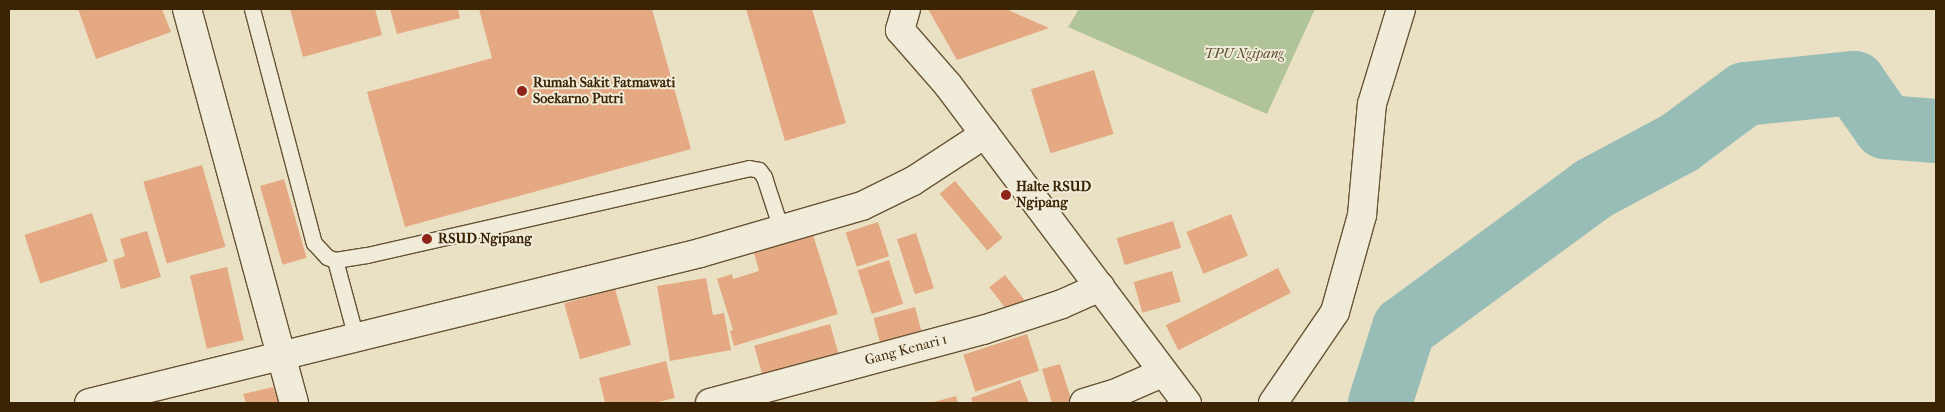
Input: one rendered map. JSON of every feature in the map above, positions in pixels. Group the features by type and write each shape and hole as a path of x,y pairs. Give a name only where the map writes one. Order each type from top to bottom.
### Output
{"street":[{"path":"187,9 294,403"},
{"path":"1273,403 1335,312 1362,215 1372,104 1401,9"},
{"path":"897,16 1162,373 1187,403"},
{"path":"89,403 700,253 862,206 913,181 985,134"},
{"name":"Gang Kenari 1","path":"710,403 983,330 1062,304 1100,287"},
{"path":"1084,403 1114,394 1162,373"}],"lane":[{"path":"252,9 314,243 321,253 335,260 367,255 749,168 759,170 764,177 781,229"},
{"path":"335,260 356,338"}],"green space":[{"name":"TPU Ngipang","path":"1079,9 1315,9 1267,114 1068,27"}],"building":[{"path":"78,9 162,9 171,32 96,59"},
{"path":"290,9 375,9 382,35 303,57"},
{"path":"390,9 458,9 460,18 397,34"},
{"path":"479,9 652,9 691,149 405,227 367,92 492,58"},
{"path":"746,9 812,9 846,123 785,141"},
{"path":"928,9 1006,9 1049,28 957,60"},
{"path":"1094,70 1114,134 1050,153 1031,89"},
{"path":"202,165 225,247 167,264 143,182"},
{"path":"284,179 307,258 283,265 260,186"},
{"path":"955,181 1003,238 987,251 940,194"},
{"path":"92,213 108,262 40,283 24,235"},
{"path":"1231,214 1248,256 1203,274 1186,232"},
{"path":"1173,221 1181,248 1125,265 1117,238"},
{"path":"878,222 889,256 857,267 846,233"},
{"path":"147,231 161,277 121,289 113,260 125,256 120,239"},
{"path":"916,233 934,288 915,294 897,239"},
{"path":"813,235 838,314 734,346 730,331 733,330 717,279 732,274 733,279 759,271 754,253"},
{"path":"889,260 903,304 872,314 858,270"},
{"path":"227,267 244,340 207,349 190,276"},
{"path":"1278,268 1291,293 1178,350 1166,325"},
{"path":"1172,271 1181,302 1142,313 1134,282"},
{"path":"1005,275 1028,304 1012,316 989,287"},
{"path":"706,278 713,315 724,313 731,350 670,361 657,286"},
{"path":"615,289 631,345 580,359 564,304"},
{"path":"915,307 923,337 881,348 873,318"},
{"path":"830,324 840,360 764,381 754,346"},
{"path":"1027,334 1039,371 975,392 963,355"},
{"path":"666,361 675,398 654,403 605,403 599,378"},
{"path":"1060,364 1072,402 1052,403 1042,369"},
{"path":"1020,380 1029,403 973,403 971,398"},
{"path":"273,387 279,403 246,403 243,394"},
{"path":"956,396 958,403 930,403"}],"waterway":[{"path":"1380,403 1404,328 1593,189 1679,143 1745,94 1854,83 1885,127 1936,131"}],"place":[{"name":"Rumah Sakit Fatmawati Soekarno Putri","path":"522,91"},
{"name":"Halte RSUD Ngipang","path":"1006,195"},
{"name":"RSUD Ngipang","path":"427,239"}]}
